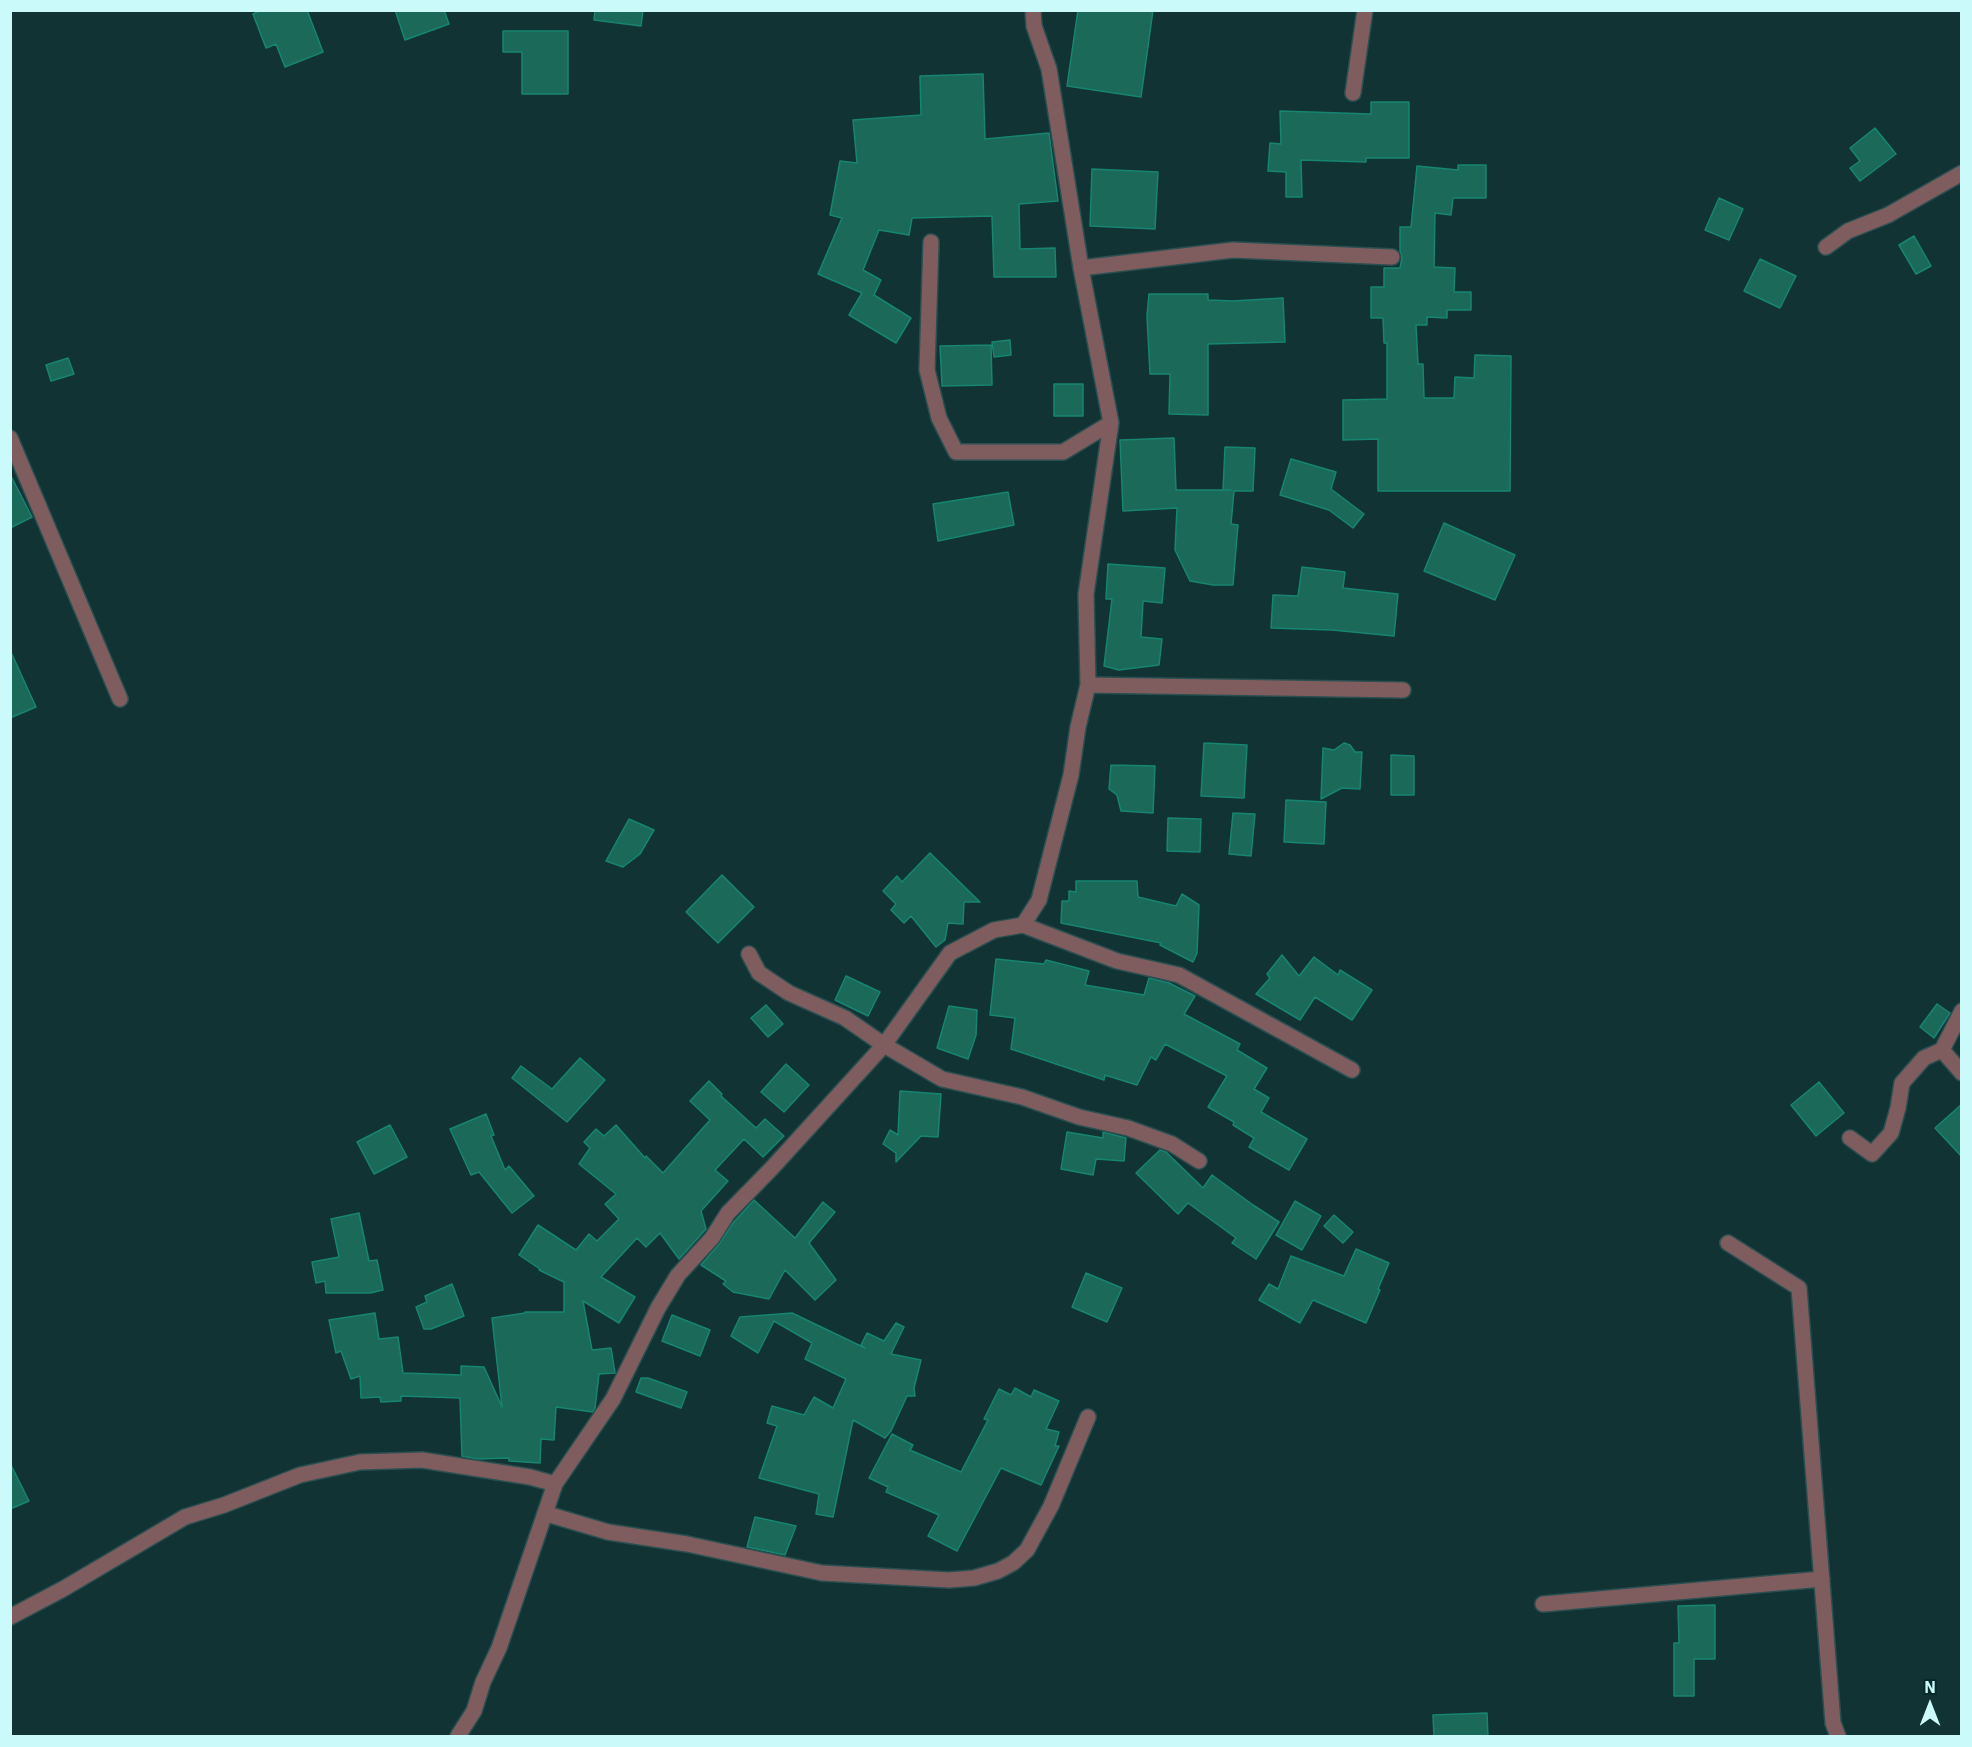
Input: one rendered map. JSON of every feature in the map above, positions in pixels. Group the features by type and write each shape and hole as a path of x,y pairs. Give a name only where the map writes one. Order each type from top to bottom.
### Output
{"street":[{"path":"1023,925 1039,900 1071,775 1078,727 1088,685 1086,594 1112,423 1081,268 1049,69 1034,26 1033,10"},
{"path":"1353,93 1365,10"},
{"path":"1826,247 1848,231 1888,215 1962,173"},
{"path":"931,242 927,370 939,418 956,452 1063,452 1112,423"},
{"path":"1081,268 1233,250 1392,257"},
{"path":"10,438 120,699"},
{"path":"1088,685 1403,690"},
{"path":"458,1737 474,1711 483,1682 499,1648 547,1514 555,1484 613,1399 658,1308 678,1275 712,1238 728,1213 780,1160 884,1045 951,953 994,930 1023,925 1116,962 1179,975 1352,1070"},
{"path":"749,954 759,974 789,993 845,1018 884,1045 942,1079 1022,1097 1079,1117 1128,1128 1172,1144 1198,1161"},
{"path":"1850,1138 1872,1154 1891,1133 1902,1083 1924,1058 1942,1050 1962,1011"},
{"path":"1942,1050 1962,1073"},
{"path":"1728,1244 1799,1288 1833,1723 1838,1737"},
{"path":"547,1514 608,1532 687,1544 822,1573 949,1580 974,1578 998,1571 1013,1563 1028,1550 1051,1506 1088,1417"},
{"path":"10,1617 63,1589 185,1517 224,1505 300,1475 360,1462 422,1460 530,1477 555,1484"},
{"path":"1543,1604 1822,1579"}],"building":[{"path":"262,10 307,10 323,52 285,67 276,44 266,48 253,14"},
{"path":"395,10 444,10 449,24 405,40"},
{"path":"595,10 643,10 641,26 594,20"},
{"path":"1078,10 1153,10 1141,97 1067,86"},
{"path":"503,31 568,31 568,94 522,94 522,52 503,52"},
{"path":"983,74 985,139 1049,133 1058,201 1019,204 1020,249 1055,248 1056,277 994,277 992,216 912,218 909,235 879,230 863,270 881,280 874,295 911,318 896,343 849,315 862,293 818,274 842,218 830,215 840,161 857,163 853,120 921,115 920,76"},
{"path":"1371,102 1409,102 1409,158 1366,158 1366,162 1301,160 1302,197 1286,197 1286,172 1268,171 1270,143 1281,144 1280,111 1371,114"},
{"path":"1875,128 1896,154 1860,181 1850,168 1860,161 1850,148"},
{"path":"1458,165 1486,165 1486,198 1453,198 1451,215 1435,213 1434,267 1455,268 1454,292 1471,292 1471,310 1447,310 1447,318 1427,317 1427,325 1416,325 1418,364 1423,364 1424,398 1454,398 1455,377 1474,378 1475,355 1511,356 1510,491 1378,491 1378,439 1343,440 1343,400 1387,399 1387,343 1384,343 1383,318 1371,318 1371,287 1384,287 1384,268 1400,268 1402,257 1400,227 1411,227 1417,166 1458,170"},
{"path":"1092,169 1158,172 1155,229 1090,226"},
{"path":"1719,198 1743,209 1729,240 1705,230"},
{"path":"1914,236 1931,266 1916,274 1899,245"},
{"path":"1760,259 1796,276 1780,308 1744,291"},
{"path":"1149,294 1208,294 1208,300 1233,301 1283,298 1285,342 1208,344 1208,415 1169,414 1170,374 1150,374 1147,316"},
{"path":"1010,340 1011,355 994,357 992,342"},
{"path":"991,345 992,385 942,386 940,346"},
{"path":"68,358 74,374 51,381 46,365"},
{"path":"1054,384 1083,384 1083,416 1054,416"},
{"path":"1174,438 1176,490 1223,490 1225,447 1255,448 1253,491 1234,491 1231,524 1238,525 1233,585 1213,585 1190,581 1175,550 1177,508 1123,511 1120,440"},
{"path":"1291,459 1336,472 1331,489 1364,514 1353,528 1329,510 1280,495"},
{"path":"10,474 32,517 10,528"},
{"path":"1008,492 1014,525 938,541 933,504"},
{"path":"1444,523 1515,555 1495,600 1424,571"},
{"path":"1108,564 1165,568 1162,603 1143,601 1141,637 1162,639 1159,665 1119,670 1104,666 1112,599 1106,599"},
{"path":"1302,567 1345,572 1343,588 1398,594 1394,636 1332,630 1271,628 1273,595 1298,596"},
{"path":"10,650 36,707 10,718"},
{"path":"1204,743 1247,745 1244,798 1201,796"},
{"path":"1344,743 1350,745 1355,752 1362,752 1360,789 1342,788 1321,799 1323,748 1334,750"},
{"path":"1391,755 1414,756 1414,795 1391,795"},
{"path":"1111,765 1155,766 1153,813 1121,811 1117,795 1109,789"},
{"path":"1286,800 1326,802 1324,844 1284,842"},
{"path":"1233,813 1255,814 1251,856 1229,854"},
{"path":"1168,818 1201,819 1200,852 1167,851"},
{"path":"629,819 654,830 640,854 623,867 606,861"},
{"path":"930,853 980,902 964,902 963,924 948,923 945,940 936,947 911,916 904,923 891,910 896,904 883,891 897,876 902,882"},
{"path":"722,875 754,907 718,943 686,912"},
{"path":"1076,881 1137,881 1138,897 1176,906 1182,894 1199,905 1197,953 1193,962 1160,945 1161,943 1061,923 1062,901 1069,901 1069,891 1076,892"},
{"path":"1282,955 1299,976 1314,957 1338,975 1340,970 1372,990 1352,1020 1315,997 1300,1020 1256,994 1270,978 1267,974"},
{"path":"996,959 1044,964 1046,960 1089,971 1085,985 1144,995 1149,978 1169,983 1195,996 1184,1014 1240,1044 1237,1050 1267,1068 1254,1089 1269,1098 1261,1112 1307,1139 1289,1170 1249,1147 1254,1138 1233,1125 1234,1122 1208,1107 1227,1076 1165,1044 1156,1060 1151,1057 1137,1085 1105,1075 1104,1080 1011,1049 1015,1018 990,1015"},
{"path":"846,976 880,992 868,1016 835,1000"},
{"path":"1937,1004 1950,1013 1934,1038 1920,1027"},
{"path":"766,1005 783,1024 768,1037 751,1018"},
{"path":"949,1006 977,1010 976,1035 968,1059 937,1048"},
{"path":"580,1058 605,1080 567,1122 512,1078 521,1066 552,1089"},
{"path":"786,1064 809,1085 784,1112 761,1092"},
{"path":"709,1081 722,1094 721,1096 756,1128 765,1119 784,1136 763,1157 744,1139 715,1170 728,1181 701,1211 706,1229 679,1259 660,1233 646,1247 637,1238 601,1277 635,1297 619,1323 583,1301 592,1350 611,1348 615,1373 599,1374 593,1412 556,1407 554,1440 541,1439 540,1463 509,1461 509,1458 477,1459 462,1456 460,1398 401,1396 401,1401 381,1402 380,1397 361,1398 360,1376 351,1379 341,1351 336,1353 329,1320 375,1313 379,1339 398,1337 403,1373 461,1375 461,1366 484,1367 502,1407 492,1318 525,1312 564,1312 564,1282 539,1270 519,1255 538,1225 576,1250 589,1234 597,1241 619,1219 605,1204 616,1194 579,1164 590,1148 584,1142 596,1129 604,1136 616,1125 645,1158 646,1156 663,1173 710,1120 690,1101"},
{"path":"1819,1082 1844,1113 1816,1136 1791,1105"},
{"path":"900,1091 941,1094 938,1137 921,1136 896,1162 896,1153 883,1144 890,1130 898,1135"},
{"path":"1962,1104 1962,1157 1935,1128"},
{"path":"486,1114 494,1135 491,1136 505,1170 509,1166 534,1196 512,1213 479,1172 471,1175 450,1129"},
{"path":"390,1125 407,1157 374,1174 357,1142"},
{"path":"1067,1132 1103,1138 1103,1132 1126,1138 1124,1161 1096,1159 1093,1175 1061,1169"},
{"path":"1160,1150 1166,1152 1203,1188 1212,1175 1279,1222 1256,1259 1232,1243 1236,1238 1188,1203 1178,1214 1136,1173"},
{"path":"754,1200 795,1238 823,1202 835,1212 809,1243 836,1280 815,1300 785,1270 769,1299 733,1292 723,1284 726,1281 701,1265"},
{"path":"1295,1201 1321,1216 1302,1250 1276,1235"},
{"path":"359,1213 369,1261 377,1260 383,1290 370,1293 326,1293 325,1281 316,1283 312,1262 339,1257 331,1219"},
{"path":"1334,1215 1353,1232 1343,1243 1324,1226"},
{"path":"1356,1249 1389,1263 1366,1323 1313,1300 1300,1323 1259,1300 1269,1284 1278,1289 1291,1256 1344,1276"},
{"path":"1086,1273 1122,1288 1107,1322 1072,1307"},
{"path":"452,1284 464,1316 431,1329 424,1329 416,1307 427,1302 425,1296"},
{"path":"792,1313 865,1348 861,1345 867,1333 884,1341 896,1323 904,1327 891,1354 921,1360 914,1388 915,1396 907,1396 891,1431 885,1438 853,1420 833,1517 816,1514 819,1494 759,1478 777,1426 767,1423 772,1406 804,1415 814,1397 833,1408 846,1379 805,1359 812,1343 774,1321 758,1353 731,1336 740,1317"},
{"path":"672,1315 710,1330 700,1356 662,1341"},
{"path":"641,1378 648,1378 687,1392 681,1408 636,1392"},
{"path":"1015,1388 1031,1397 1034,1390 1059,1401 1046,1429 1059,1432 1055,1446 1059,1446 1041,1485 1001,1468 957,1551 928,1536 939,1515 886,1492 888,1487 869,1478 892,1434 913,1445 910,1450 961,1472 988,1420 984,1419 999,1389 1011,1395"},
{"path":"10,1463 29,1501 10,1509"},
{"path":"755,1517 796,1526 785,1555 747,1547"},
{"path":"1715,1605 1715,1659 1694,1659 1694,1696 1674,1696 1674,1643 1679,1643 1678,1606"},
{"path":"1487,1713 1488,1737 1434,1737 1433,1715"}]}
